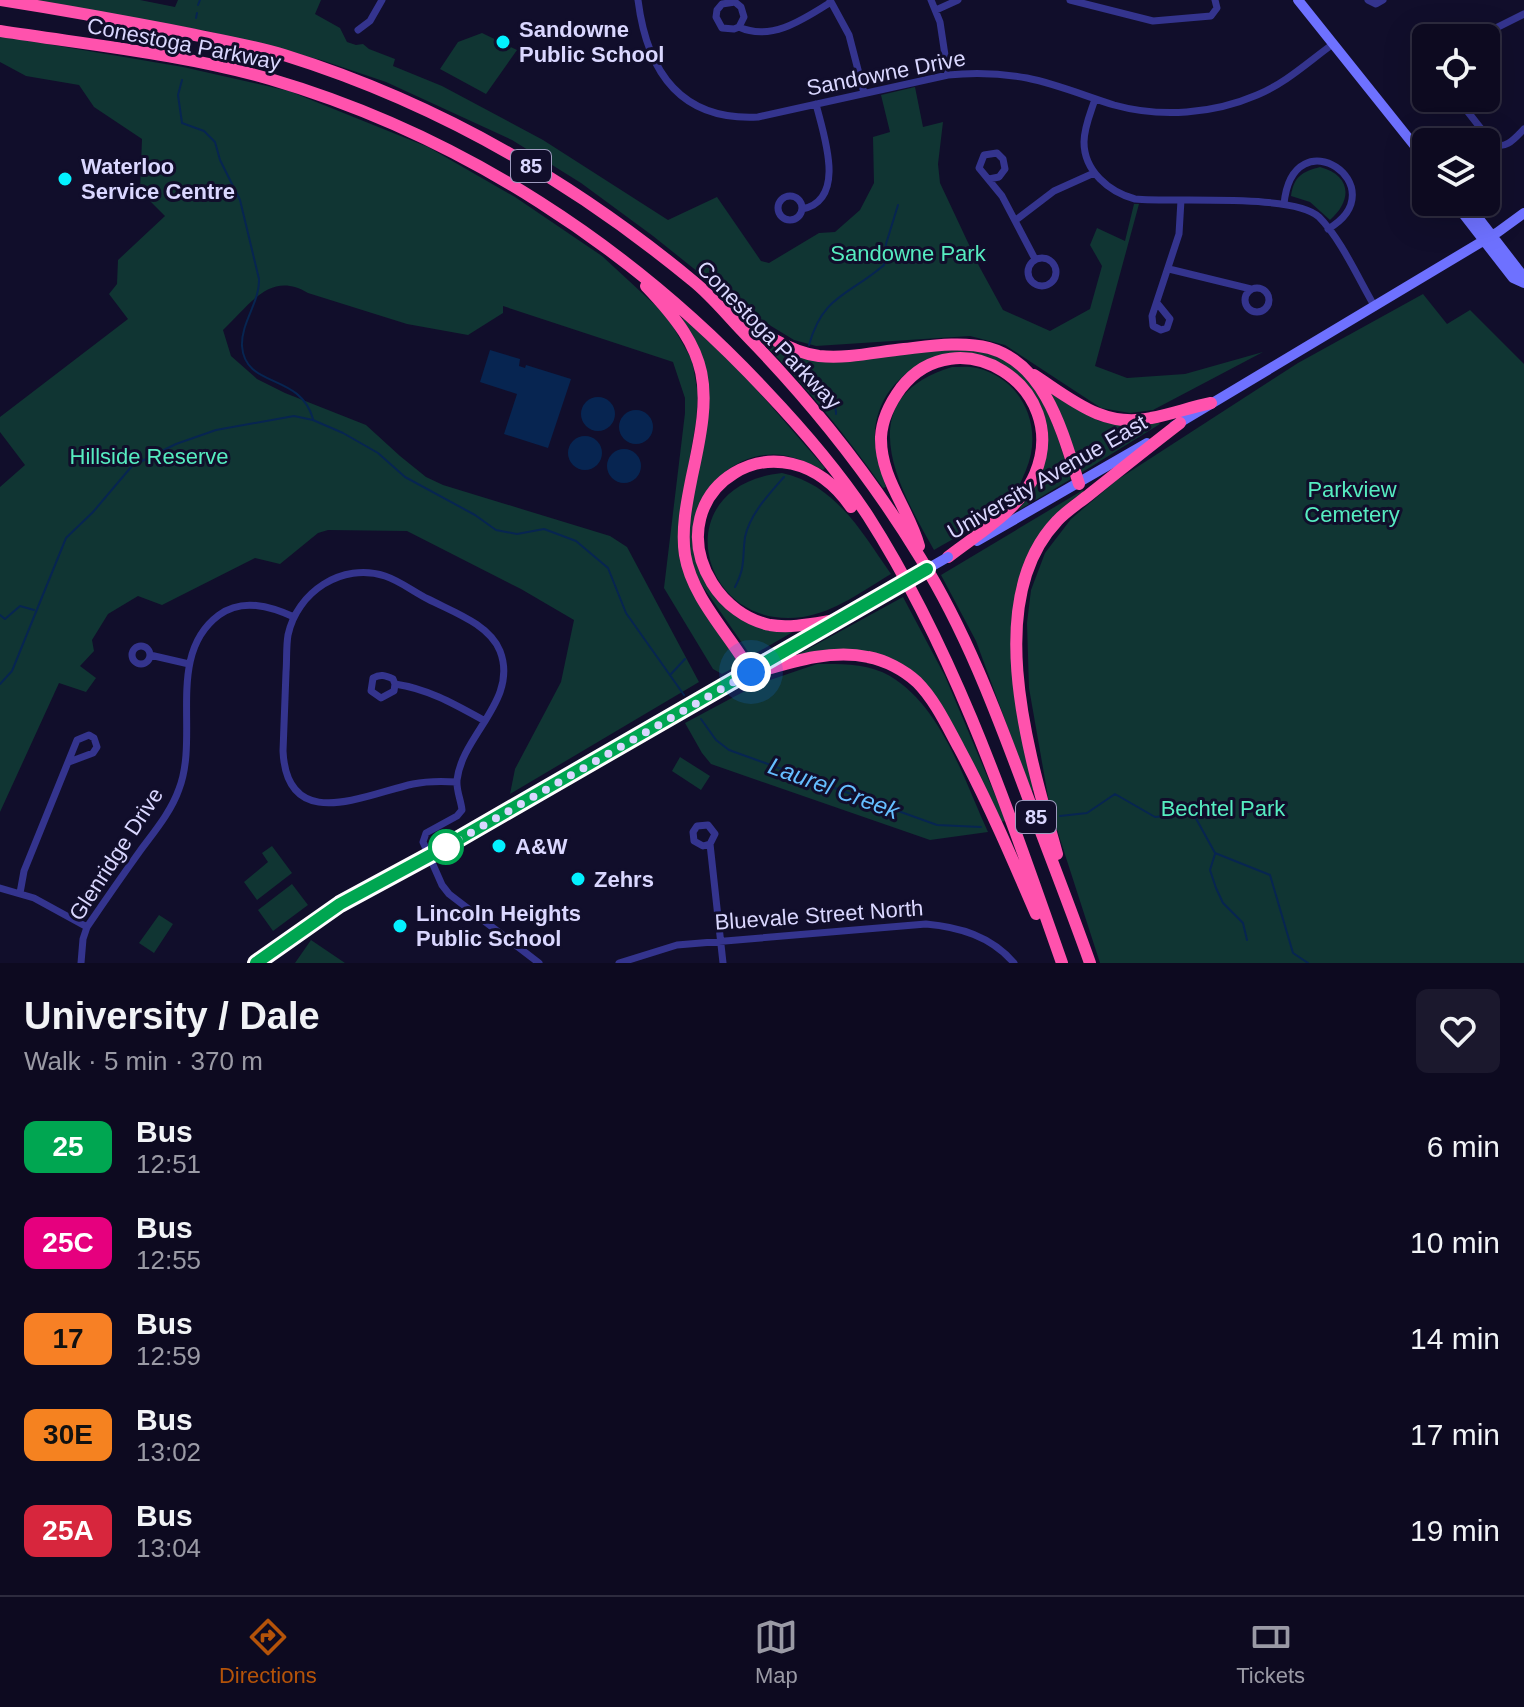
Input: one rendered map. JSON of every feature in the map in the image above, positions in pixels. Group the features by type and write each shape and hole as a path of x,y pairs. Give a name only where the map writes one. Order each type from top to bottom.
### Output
{"highway":[{"name":"Conestoga Parkway","path":"0,0 281,54 385,91 490,141 547,176 696,283 794,385 845,446 922,561 960,632 996,712 1090,963"},
{"name":"Conestoga Parkway","path":"0,31 228,69 320,95 382,118 458,153 542,202 674,300 721,342 785,410 831,465 867,515 930,628 968,712 1007,810 1060,963"},
{"path":"620,258 672,314 686,334 701,366 705,393 698,452 688,495 685,556 699,592 741,652 747,674 804,659 840,654 869,657 895,666 917,682 939,711 986,798 1060,963"},
{"path":"696,283 760,332 785,346 818,356 852,356 953,344 988,348 1098,416 1124,422 1211,403"},
{"path":"922,561 916,537 898,503 884,463 882,423 891,401 910,377 937,362 975,360 1004,369 1028,392 1037,409 1043,442 1035,475 1014,505 948,557"},
{"path":"1027,370 1051,408 1065,439 1079,484"},
{"path":"1075,922 1035,775 1021,697 1017,632 1022,584 1031,556 1057,521 1180,423"},
{"path":"843,619 770,625 742,614 719,595 704,570 698,545 705,506 714,491 745,466 770,461 793,462 814,471 830,483 889,553"}],"main road":[{"path":"1298,0 1412,143"},
{"name":"University Avenue East","path":"256,963 328,912 1079,484 1375,307 1524,213"},
{"path":"1467,216 1520,272 1524,283"},
{"path":"1475,216 1488,238"}],"street":[{"path":"358,30 370,21 382,0"},
{"name":"Sandowne Drive","path":"638,0 644,36 653,60 669,83 693,104 707,111 741,118 975,72 1027,78 1130,108 1161,113 1196,111 1225,107 1258,95 1283,81 1333,44"},
{"path":"931,0 936,10 948,75"},
{"path":"936,10 958,0"},
{"path":"1070,0 1160,21 1211,16 1217,8 1215,0"},
{"path":"1368,0 1376,4 1383,0"},
{"path":"739,27 744,17 741,7 735,2 722,4 716,13 718,23 727,30 739,27 764,33 788,26 831,1 849,35 864,93"},
{"path":"1500,26 1524,14"},
{"path":"1095,99 1084,144 1094,173 1104,183 1127,196 1284,204 1311,211 1328,229 1375,307"},
{"path":"802,209 812,208 821,199 828,183 829,154 816,104"},
{"path":"1468,112 1493,144 1499,147 1506,146 1524,129"},
{"path":"1284,204 1289,179 1299,167 1320,161 1336,165 1344,171 1351,184 1352,201 1348,212 1328,229"},
{"path":"1016,220 1054,191 1094,173"},
{"path":"989,179 1016,220 1035,259"},
{"path":"1157,303 1179,234 1181,200"},
{"path":"1044,258 1053,263 1056,275 1050,284 1041,286 1029,278 1028,268 1035,259 1044,258"},
{"path":"1169,269 1251,289"},
{"path":"457,782 415,783 330,805 303,795 294,786 284,765 283,751 288,637 294,617 310,594 325,582 341,575 359,573 384,576 489,632 500,652 505,674 499,695 466,756 457,782 462,810 426,833 423,842 449,894 539,963"},
{"name":"Glenridge Drive","path":"81,963 87,927 162,821 180,787 186,766 189,664 194,644 210,622 227,610 249,604 279,610 294,617"},
{"path":"150,655 189,664"},
{"path":"395,684 417,687 435,694 485,721"},
{"path":"20,893 24,871 69,762"},
{"path":"710,844 723,963"},
{"path":"0,888 20,893 87,927"},
{"name":"Bluevale Street North","path":"619,963 659,949 722,940 926,924 957,927 994,944 1014,963"}],"green space":[{"name":"Sandowne Park","path":"28,0 140,0 175,7 178,0 321,0 315,14 340,28 347,42 363,44 395,59 393,66 442,86 543,140 668,220 717,197 761,261 769,263 819,233 835,232 860,210 874,183 873,137 890,132 881,95 915,87 923,127 943,122 938,164 940,183 1003,310 1050,331 1090,309 1102,266 1090,245 1097,228 1125,241 1134,204 1139,204 1095,366 1127,378 1185,374 1263,352 1153,410 1130,413 1101,408 1005,345 970,336 816,346 794,340 748,312 581,183 512,140 386,82 321,60 207,31"},
{"path":"482,33 517,50 486,94 440,69 458,42"},
{"name":"Hillside Reserve","path":"0,36 183,67 289,91 428,147 515,197 602,256 667,316 692,360 698,394 682,502 679,556 692,591 735,654 735,667 722,674 713,669 664,588 685,413 685,398 673,362 503,306 503,313 468,335 407,324 295,287 282,286 261,294 223,330 231,356 257,379 366,425 426,477 443,485 610,536 627,547 699,682 510,794 515,769 561,682 574,620 521,589 407,531 328,530 318,533 280,564 255,558 162,605 138,596 108,614 92,640 94,651 80,666 96,678 86,692 59,683 0,812 0,487 25,465 0,432 0,417 128,319 109,294 117,284 118,260 165,216 140,191 142,139 94,107 79,85 26,76 0,62"},
{"path":"1320,167 1338,176 1345,189 1342,204 1330,220 1310,202 1291,196 1300,176"},
{"path":"1423,294 1447,324 1470,310 1524,364 1524,963 1100,963 1050,808 1029,688 1027,623 1031,590 1045,553 1071,519 1117,480 1298,363"},
{"path":"685,317 738,368 825,468 823,470 788,456 764,455 744,461 727,471 702,501 694,539 696,559 714,595 719,601 748,614 798,629 751,656 697,578 688,555 688,525 709,387 704,361 682,320"},
{"path":"760,336 805,357 949,348 990,352 1004,357 1017,365 1038,393 1071,479 1019,510 1038,474 1042,421 1040,406 1022,380 1002,364 979,356 955,354 932,360 910,371 893,387 880,408 875,440 886,487 883,488 839,429 758,338"},
{"path":"952,367 974,367 993,374 1017,394 1031,422 1031,454 1018,488 1003,506 934,550 896,472 890,446 891,421 901,400 920,381"},
{"path":"1049,391 1099,421 1125,426 1157,421 1160,424 1081,473"},
{"path":"782,473 801,479 832,499 858,526 891,574 838,605 803,617 767,616 739,603 719,581 709,555 709,528 721,503 745,483"},
{"path":"1083,490 1085,493 1047,526 1015,625 1035,790 1031,791 976,641 941,575"},
{"path":"903,597 945,676 1006,821 1001,822 939,703 893,661 797,655"},
{"path":"817,664 873,669 908,689 938,725 950,746 988,832 930,840 711,764 685,723 758,684"},
{"path":"680,757 710,776 701,790 672,771"},
{"path":"272,846 292,873 257,900 244,882 268,862 262,853"},
{"path":"292,884 308,905 273,931 258,910"},
{"path":"159,915 173,924 154,953 139,943"},
{"path":"311,940 345,963 295,963"}],"water":[{"path":"490,350 520,359 519,366 525,368 526,365 571,379 548,448 504,434 517,394 480,382"},
{"path":"598,397 610,402 615,414 610,426 598,431 586,426 581,414 586,402"},
{"path":"636,410 648,415 653,427 648,439 636,444 624,439 619,427 624,415"},
{"path":"585,436 597,441 602,453 597,465 585,470 573,465 568,453 573,441"},
{"path":"624,449 636,454 641,466 636,478 624,483 612,478 607,466 612,454"}],"waterway":[{"path":"198,5 200,0"},
{"path":"196,18 197,13"},
{"path":"182,80 178,95 182,123 204,131 215,142 220,160 240,200 259,279 257,296 242,337 245,360 262,376 297,394 313,419"},
{"path":"809,345 815,328 829,306 884,265 886,244 898,205"},
{"path":"801,368 801,377 829,397 836,414"},
{"path":"0,684 12,671 66,538 132,466 176,444 216,430 294,416 313,420 343,433 378,453 405,477 496,530 517,534 544,529 576,541 608,568 626,613 684,695"},
{"path":"735,587 751,520 784,477"},
{"path":"0,615 5,619 20,606 34,610"},
{"path":"671,674 685,659"},
{"name":"Laurel Creek","path":"701,719 716,740 729,750 937,825 981,827"},
{"name":"Laurel Creek","path":"1060,816 1087,813 1115,794 1155,817 1193,813 1215,853 1270,875 1293,953 1308,963"},
{"path":"1215,854 1210,870 1216,888 1223,903 1243,923 1247,940"}],"bus line":[{"name":"25","path":"256,963 340,904 438,851 927,569"}],"place":[{"name":"Sandowne Public School","path":"503,42"},
{"name":"Waterloo Service Centre","path":"65,179"},
{"name":"A&W","path":"499,846"},
{"name":"Zehrs","path":"578,879"},
{"name":"Lincoln Heights Public School","path":"400,926"}],"route":[{"path":"446,847 751,672"}],"park label":[{"name":"Parkview Cemetery","path":"1352,502"},
{"name":"Bechtel Park","path":"1223,808"}]}
